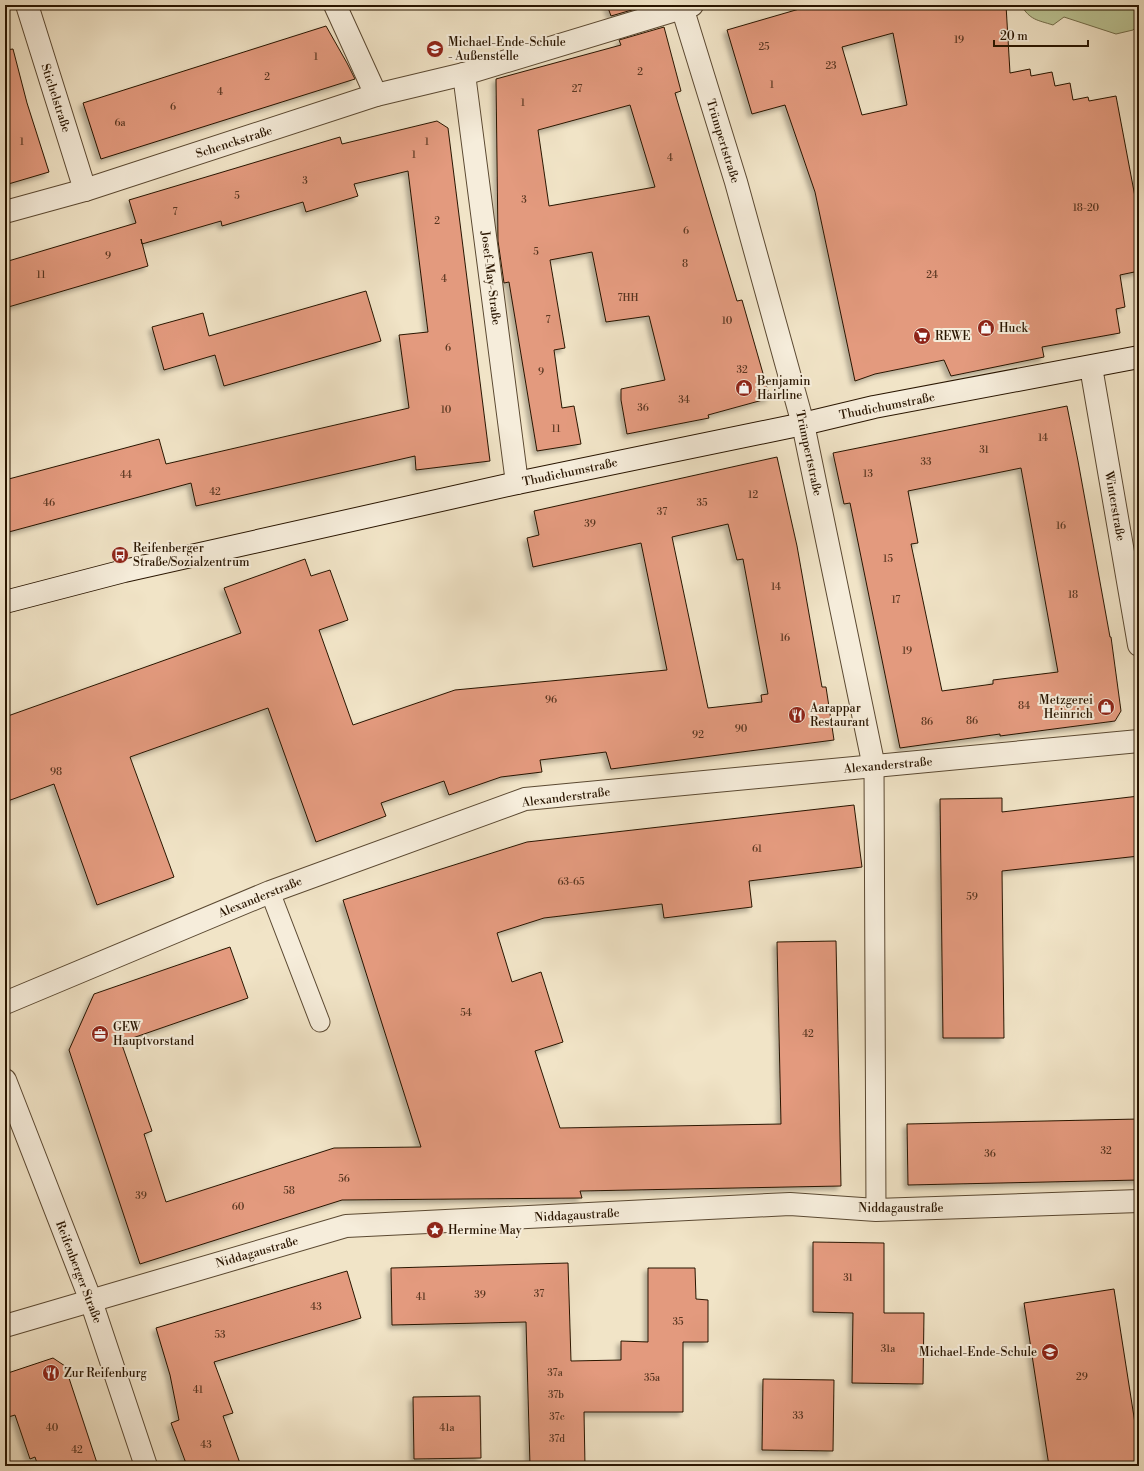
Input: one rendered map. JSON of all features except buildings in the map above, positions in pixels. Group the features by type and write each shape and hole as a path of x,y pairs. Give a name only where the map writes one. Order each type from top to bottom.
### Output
{"street":[{"name":"Stichelstraße","path":"27,5 85,190"},
{"path":"335,5 376,95"},
{"name":"Schenckstraße","path":"5,212 85,190 376,95 464,74 687,6"},
{"name":"Trümpertstraße","path":"687,6 803,424 874,767"},
{"name":"Josef-May-Straße","path":"464,74 517,482"},
{"name":"Thudichumstraße","path":"5,602 124,571 517,482 803,424 874,407 1139,357"},
{"name":"Winterstraße","path":"1090,367 1139,645"},
{"name":"Alexanderstraße","path":"5,1003 270,892 526,799 1139,741"},
{"name":"Reifenberger Straße","path":"5,1080 91,1301 146,1466"},
{"name":"Niddagaustraße","path":"5,1326 346,1226 790,1204 876,1210 1139,1201"}],"lane":[{"path":"874,767 876,1210"},
{"path":"270,892 320,1022"}],"green space":[{"path":"1021,5 1139,5 1139,24 1133,30 1116,34 1064,17 1053,25 1031,17"}],"place":[{"name":"Michael-Ende-Schule - Außenstelle","path":"435,49"},
{"name":"Huck","path":"986,328"},
{"name":"REWE","path":"922,336"},
{"name":"Benjamin Hairline","path":"744,388"},
{"name":"Reifenberger Straße/Sozialzentrum","path":"120,555"},
{"name":"Metzgerei Heinrich","path":"1106,707"},
{"name":"Aarappar Restaurant","path":"797,715"},
{"name":"GEW Hauptvorstand","path":"100,1034"},
{"name":"Hermine May","path":"435,1230"},
{"name":"Michael-Ende-Schule","path":"1050,1352"},
{"name":"Zur Reifenburg","path":"51,1373"}]}
